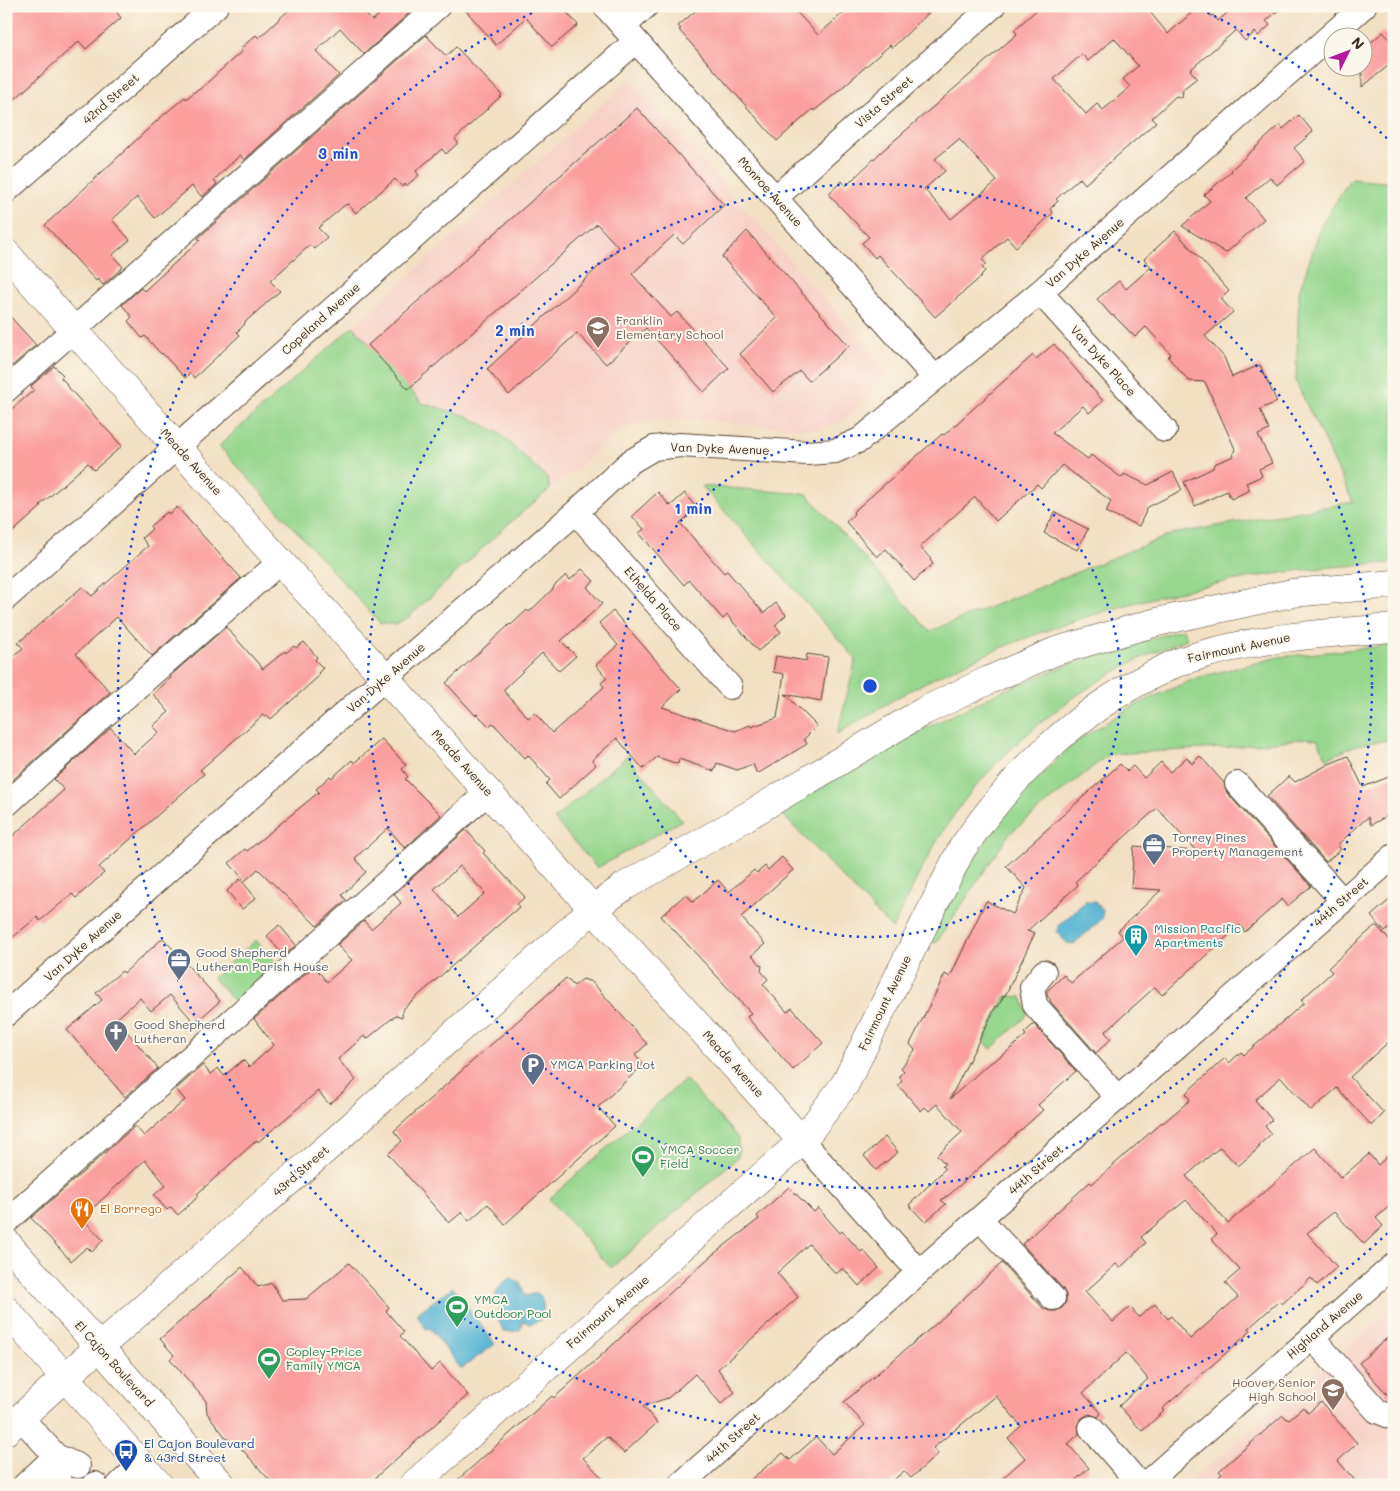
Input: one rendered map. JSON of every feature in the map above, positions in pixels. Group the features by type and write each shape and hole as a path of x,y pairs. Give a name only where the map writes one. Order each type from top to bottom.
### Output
{"main road":[{"name":"Meade Avenue","path":"6,253 280,562 802,1141"},
{"path":"593,909 625,886 748,816 924,711 989,680 1056,652 1157,622 1292,592 1394,584"},
{"name":"Fairmount Avenue","path":"413,1485 802,1141 845,1084 961,850 982,818 1039,756 1098,707 1134,684 1180,661 1240,646 1298,635 1394,628"},
{"name":"43rd Street","path":"14,1425 65,1377 344,1133 593,909"},
{"name":"El Cajon Boulevard","path":"6,1242 222,1485"},
{"path":"6,1310 159,1485"}],"street":[{"name":"42nd Street","path":"6,191 216,6"},
{"path":"6,390 438,6"},
{"name":"Monroe Avenue","path":"605,6 934,378"},
{"name":"Copeland Avenue","path":"6,598 177,447 630,34 646,6"},
{"name":"Vista Street","path":"775,198 993,6"},
{"name":"Van Dyke Avenue","path":"6,1014 576,512 630,462 654,448 680,445 808,453 835,451 860,440 1040,292 1364,6"},
{"name":"Van Dyke Place","path":"1040,292 1165,430"},
{"name":"Ethelda Place","path":"576,512 730,687"},
{"path":"6,805 98,721 280,562"},
{"path":"1237,784 1343,901"},
{"path":"6,1222 488,792"},
{"name":"44th Street","path":"680,1485 1394,856"},
{"path":"1044,972 1032,987 1034,1005 1118,1098"},
{"name":"Meade Avenue","path":"802,1141 920,1272"},
{"path":"980,1219 1053,1298"},
{"name":"Highland Avenue","path":"1149,1483 1394,1265"},
{"path":"1312,1337 1377,1411 1394,1418"},
{"path":"14,1425 56,1456 78,1466"},
{"path":"1091,1428 1149,1483"},
{"path":"56,1456 59,1483"},
{"path":"25,1485 56,1456"},
{"path":"119,1485 141,1464"}],"shaded area":[{"name":"Franklin Elementary School","path":"630,79 889,372 844,420 819,430 660,419 630,426 615,435 584,463 507,524 409,617 395,624 380,623 219,446"},
{"name":"Hoover Senior High School","path":"1394,1307 1394,1485 1186,1485 1359,1337"}],"green space":[{"path":"1350,179 1394,183 1394,563 1334,567 1215,584 1099,613 1042,632 986,654 920,685 837,734 856,659 702,486 807,494 930,631 1172,534 1353,502 1296,382 1299,291 1322,224"},
{"path":"353,326 422,403 467,416 499,433 547,478 550,489 505,527 409,617 395,624 380,623 219,446"},
{"path":"1183,629 1187,639 1138,660 1105,677 1054,712 1005,754 964,801 947,825 911,889 892,929 780,812 899,741 1002,691 1079,661"},
{"path":"1394,645 1394,739 1356,745 1327,759 1318,740 1308,738 1223,748 1109,754 1010,833 936,943 928,941 971,862 1010,807 1071,745 1131,707 1196,678 1279,657"},
{"path":"627,756 682,820 597,868 554,819"},
{"path":"256,940 278,966 236,1004 213,978"},
{"path":"1006,996 1022,997 1028,1013 991,1049 984,1040"},
{"name":"YMCA Soccer Field","path":"685,1079 738,1138 738,1157 611,1268 549,1199"}],"water":[{"path":"1087,900 1090,902 1094,901 1103,911 1103,918 1074,944 1067,943 1057,932 1058,926"},
{"path":"511,1278 520,1282 525,1296 537,1293 541,1296 543,1302 541,1320 530,1324 523,1321 520,1330 512,1332 503,1331 496,1314 501,1306 495,1298 500,1286"},
{"name":"YMCA Outdoor Pool","path":"453,1287 495,1344 461,1369 430,1328 426,1329 416,1314"}],"building":[{"path":"6,6 112,6 121,18 86,49 79,41 6,107"},
{"path":"293,6 359,6 372,21 389,6 417,6 364,54 340,28 316,51 339,75 244,160 240,155 214,180 217,184 202,197 192,186 155,218 137,197 112,220 130,240 112,255 123,267 103,285 98,279 96,281 45,225 160,118 185,97 186,99 199,90 242,51 240,49 256,35 259,38"},
{"path":"462,6 561,6 578,25 552,47 526,18 496,45"},
{"path":"701,6 791,6 818,35 851,6 936,6 892,48 890,45 836,93 814,111 813,109 777,141 679,30 681,29 678,26"},
{"path":"1041,6 1145,6 1168,34 1199,6 1202,6 1218,21 1235,6 1283,6 1266,21 1270,25 1258,36 1255,32 1245,41 1236,30 1190,70 1197,78 1183,89 1182,98 1176,96 1152,118 1156,122 1085,184 1080,178 1056,199 1058,201 1050,209 1053,213 1016,247 1007,237 982,259 986,264 982,267 985,271 982,276 935,317 878,255 875,258 862,243 869,237 828,194 842,181 846,186 881,152 1017,34 1014,30","holes":["1114,38 1138,66 1123,79 1130,87 1103,110 1097,104 1086,114 1054,79 1082,54 1088,61","959,139 997,181 951,219 924,189 945,171 935,159"]},
{"path":"1383,32 1394,44 1394,61 1362,87 1362,78 1372,78 1372,41"},
{"path":"426,35 446,56 456,47 502,95 455,139 458,143 446,154 442,149 416,171 419,175 406,186 405,184 402,187 395,179 356,213 348,204 345,205 318,228 327,237 314,249 310,245 270,281 280,291 244,323 237,332 240,335 194,378 190,373 185,378 145,336 142,338 128,321 132,317 122,305 141,288 144,291 200,240 198,238"},
{"path":"637,108 724,205 683,244 674,235 632,274 671,317 677,312 729,368 704,392 646,328 606,364 577,333 509,395 487,369 619,248 597,224 408,389 368,345"},
{"path":"1299,115 1313,132 1294,148 1305,161 1277,185 1270,177 1246,198 1264,219 1226,253 1182,226 1210,201 1204,195 1280,125 1283,129"},
{"path":"747,231 849,346 809,381 800,371 773,392 740,354 777,318 722,257"},
{"path":"1175,231 1229,291 1221,299 1233,312 1205,336 1224,357 1232,377 1260,365 1277,402 1260,409 1269,430 1258,435 1272,463 1259,469 1262,476 1246,483 1250,490 1231,499 1227,491 1195,506 1184,482 1213,468 1214,464 1234,456 1233,453 1236,451 1205,382 1189,381 1168,357 1171,354 1146,327 1135,337 1097,299 1119,281 1126,289 1151,267 1144,259"},
{"path":"6,312 36,345 12,366 6,359"},
{"path":"1054,344 1103,401 1089,413 1083,406 1052,433 1088,459 1091,455 1122,478 1124,474 1148,485 1173,472 1182,490 1148,507 1139,526 1106,512 1111,501 1062,465 1041,488 1037,484 996,521 975,497 920,547 933,564 914,581 886,549 877,557 846,522 854,514 853,512 942,434 944,435 1033,355 1036,359"},
{"path":"54,366 63,375 61,378 66,385 122,446 94,470 88,463 6,538 6,414 34,390 31,386"},
{"path":"658,492 670,506 685,493 697,509 680,523 724,573 727,571 764,613 776,603 786,615 775,625 781,632 758,651 727,615 723,619 689,580 684,585 639,533 644,529 632,516"},
{"path":"177,507 241,578 152,656 117,617 76,654 110,692 6,786 6,661 23,648 18,643 82,587 92,596 148,546 142,538 152,529 150,526 167,512 169,514"},
{"path":"1055,512 1088,529 1077,550 1044,533"},
{"path":"582,569 594,581 587,587 602,604 561,641 576,656 559,671 542,653 503,690 528,718 535,713 552,733 604,687 601,683 607,678 596,665 618,645 599,623 613,611 681,689 662,707 735,731 777,718 784,674 773,672 776,656 806,661 807,654 828,657 821,701 785,694 817,726 804,739 807,744 757,774 753,764 737,770 717,763 714,771 679,759 678,764 657,757 643,769 617,738 592,760 596,765 559,799 546,784 550,780 528,755 525,758 493,723 489,726 477,714 475,715 446,683 510,624 527,610 529,612 566,575 570,580"},
{"path":"226,627 263,669 285,651 286,653 294,646 296,648 304,642 317,657 315,660 323,668 318,673 320,675 271,719 263,715 200,770 204,774 99,867 104,873 76,898 72,894 40,921 37,917 6,943 6,842 64,790 54,779 111,728 134,754 159,732 153,726 169,712 153,694 171,678 170,676"},
{"path":"382,739 406,765 402,769 408,777 405,779 441,815 405,848 388,828 355,858 366,872 342,895 346,900 317,926 258,869 245,881 229,863 245,849 247,851 319,792 316,789 330,776 332,778 352,760 354,763"},
{"name":"Mission Pacific Apartments","path":"1200,756 1224,783 1227,793 1311,886 1288,906 1282,899 1245,932 1240,925 1162,995 1155,987 1105,1032 1111,1039 1096,1053 1050,1001 1047,991 1064,975 1071,983 1087,969 1123,937 1118,931 1161,890 1131,888 1134,846 1196,851 1157,808 1075,882 1078,885 1027,931 1035,933 1005,996 998,1007 996,1006 950,1099 986,1066 1008,1051 1026,1035 1024,1033 1034,1024 1076,1071 1038,1105 1043,1110 949,1195 941,1200 946,1204 925,1222 909,1205 945,1169 942,1166 945,1164 937,1155 962,1132 937,1104 929,1111 925,1107 921,1111 898,1085 902,1081 899,1076 904,1071 901,1068 915,1050 910,1044 945,974 950,977 986,901 1013,914 1026,888 1006,866 1120,764 1127,771 1133,766 1144,778 1161,762 1170,772 1187,757 1192,764"},
{"path":"1348,756 1363,787 1394,775 1394,812 1371,825 1368,817 1337,845 1341,849 1326,862 1267,796 1289,776 1295,782"},
{"path":"466,830 485,851 483,853 525,897 517,904 519,907 403,1009 402,1017 396,1015 367,1039 364,1036 338,1059 356,1080 337,1098 329,1104 318,1091 258,1142 257,1140 197,1194 199,1196 178,1215 171,1207 167,1210 154,1195 166,1185 145,1160 82,1218 103,1240 92,1252 87,1247 71,1261 31,1218 135,1126 144,1136 185,1100 176,1089 203,1065 210,1074 218,1068 224,1076 243,1060 249,1067 274,1045 254,1019 314,966 327,982 352,960 337,945 364,921 371,929 401,903 394,894","holes":["460,866 485,893 458,917 434,889"]},
{"path":"782,857 793,870 741,917 765,944 752,955 762,966 761,971 768,979 763,984 787,1012 792,1008 823,1043 793,1070 747,1017 751,1013 661,916 686,894 693,902 718,880 729,892 754,870 757,873 765,866 768,870"},
{"path":"240,879 256,898 242,909 227,891"},
{"path":"1394,896 1394,924 1385,932 1371,916"},
{"path":"279,925 296,945 284,956 267,936"},
{"path":"1376,925 1394,945 1394,1037 1350,1077 1384,1113 1372,1126 1337,1088 1311,1111 1281,1077 1255,1100 1272,1120 1265,1126 1271,1134 1258,1146 1260,1147 1238,1166 1220,1147 1186,1176 1228,1223 1315,1148 1341,1178 1369,1154 1378,1165 1394,1150 1394,1202 1376,1218 1383,1226 1364,1244 1334,1212 1307,1233 1337,1267 1317,1285 1311,1278 1282,1304 1279,1301 1249,1328 1251,1331 1162,1409 1164,1411 1142,1431 1119,1406 1148,1379 1126,1353 1083,1393 1101,1413 1098,1417 1089,1414 1082,1418 1078,1424 1079,1434 1068,1444 1089,1468 1070,1485 995,1485 1025,1458 1008,1438 1021,1426 996,1396 933,1448 938,1454 911,1478 904,1471 888,1485 744,1485 783,1453 790,1460 816,1437 832,1454 865,1425 844,1402 938,1322 1002,1263 1043,1308 1049,1311 1056,1311 1062,1308 1066,1302 1066,1295 1063,1289 1022,1244 1090,1182 1092,1184 1162,1122 1190,1100 1186,1093 1225,1058 1229,1063 1241,1052 1244,1055 1304,1003 1301,1000 1332,972 1328,968","holes":["1186,1200 1217,1234 1211,1239 1240,1270 1225,1283 1238,1297 1190,1339 1171,1316 1168,1319 1155,1304 1139,1317 1130,1307 1113,1322 1085,1292 1116,1264 1120,1268 1146,1243 1141,1237"]},
{"path":"163,938 220,1001 195,1023 170,995 151,1011 140,998 116,1019 158,1068 125,1097 67,1030 102,1000 96,993 122,971 124,973"},
{"name":"YMCA Parking Lot","path":"566,978 574,986 583,979 592,982 647,1044 635,1055 643,1065 598,1107 615,1126 505,1224 488,1204 469,1221 462,1212 449,1223 388,1154 402,1141 394,1131"},
{"path":"885,1137 898,1152 876,1170 864,1156"},
{"path":"789,1187 814,1212 818,1208 840,1233 842,1231 879,1268 859,1286 843,1268 836,1274 809,1244 777,1273 798,1297 718,1369 735,1392 721,1404 695,1374 668,1398 643,1406 657,1423 624,1453 607,1437 583,1458 609,1485 452,1485 552,1396 554,1398 711,1256 759,1219 757,1216"},
{"name":"Copley-Price Family YMCA","path":"349,1263 389,1307 386,1311 404,1332 400,1336 431,1371 440,1363 468,1395 367,1485 274,1485 239,1446 226,1438 207,1413 206,1401 170,1359 174,1355 160,1339 242,1267 258,1287 272,1283 282,1300 306,1299"},
{"path":"1394,1332 1394,1402 1359,1363"},
{"path":"1321,1402 1357,1443 1338,1461 1359,1485 1210,1485 1222,1474 1219,1471 1283,1415 1288,1420 1303,1407 1308,1413"}],"place":[{"name":"Franklin Elementary School","path":"598,349"},
{"name":"Torrey Pines Property Management","path":"1154,866"},
{"name":"Mission Pacific Apartments","path":"1136,957"},
{"name":"Good Shepherd Lutheran Parish House","path":"179,981"},
{"name":"Good Shepherd Lutheran","path":"116,1053"},
{"name":"YMCA Parking Lot","path":"533,1086"},
{"name":"YMCA Soccer Field","path":"643,1178"},
{"name":"El Borrego","path":"82,1230"},
{"name":"YMCA Outdoor Pool","path":"457,1328"},
{"name":"Copley-Price Family YMCA","path":"269,1380"},
{"name":"Hoover Senior High School","path":"1333,1411"},
{"name":"El Cajon Boulevard & 43rd Street","path":"126,1472"}]}
